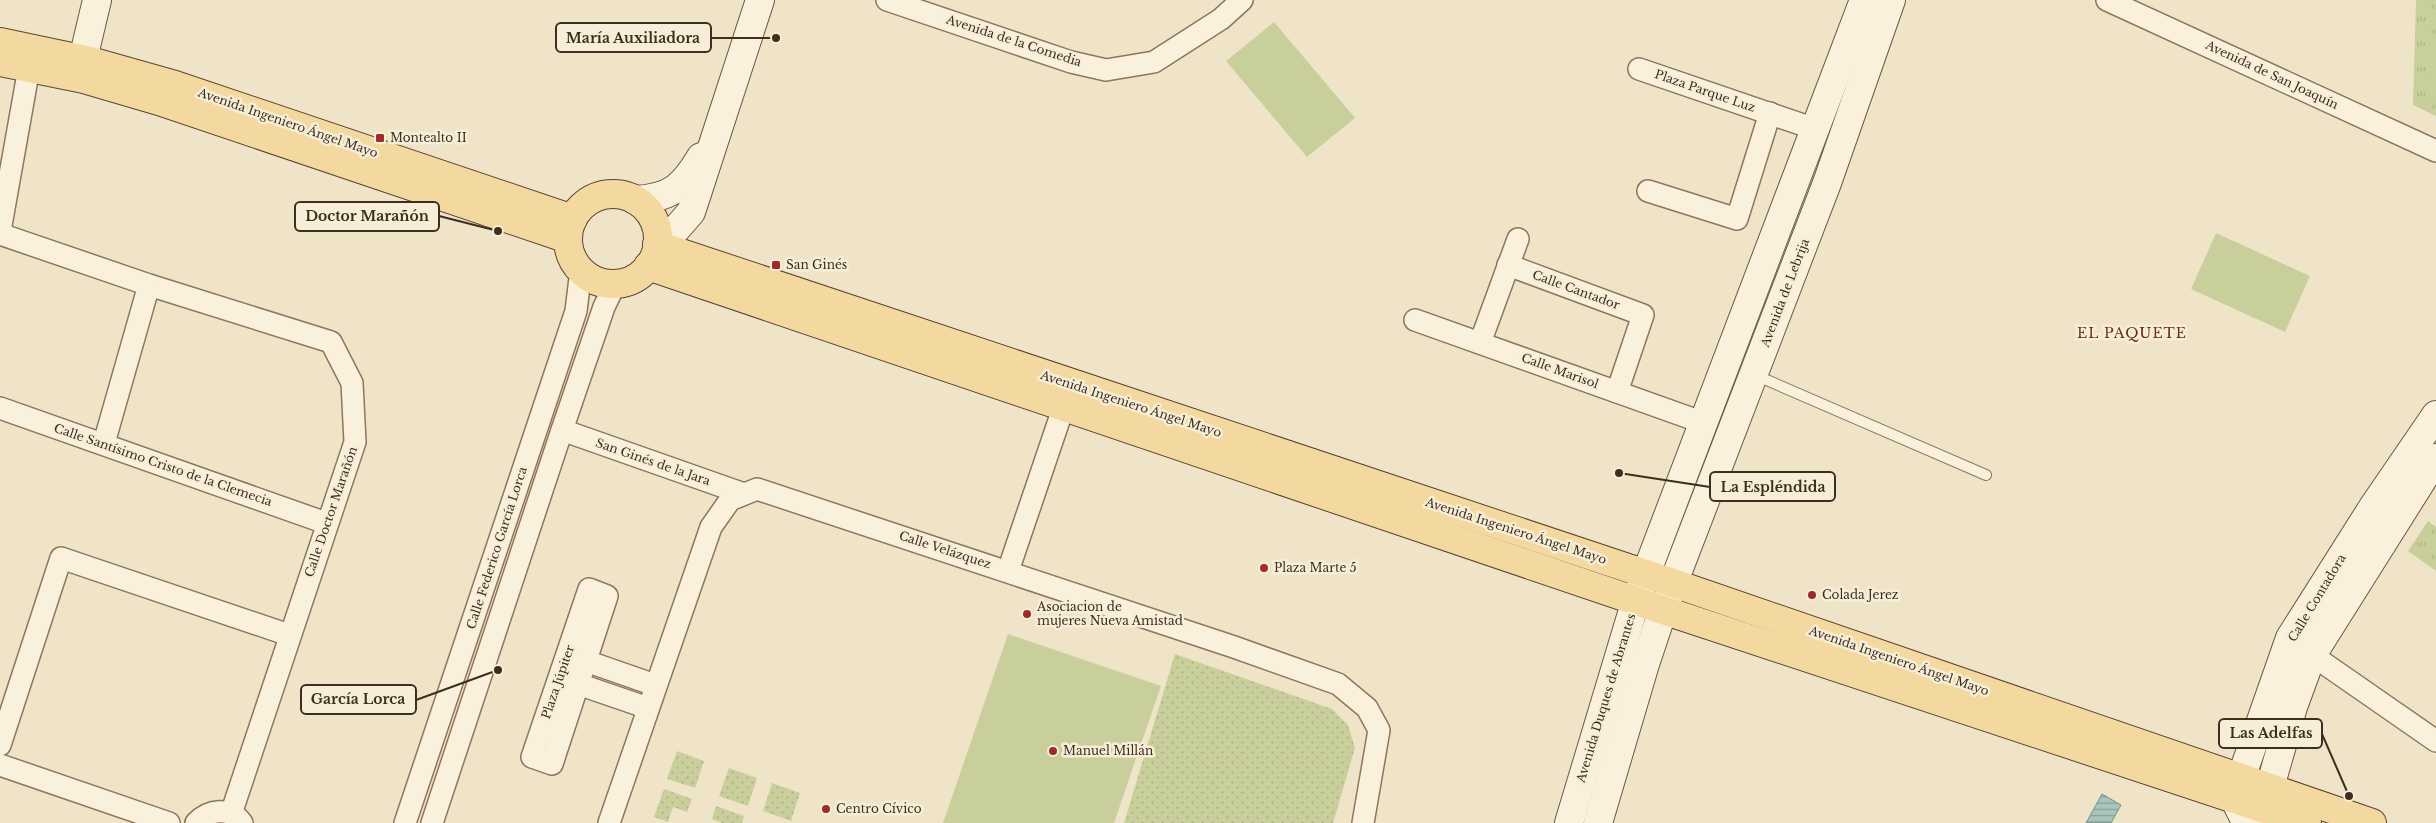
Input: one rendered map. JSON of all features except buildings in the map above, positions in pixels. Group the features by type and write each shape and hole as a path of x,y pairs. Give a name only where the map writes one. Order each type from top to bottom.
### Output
{"main road":[{"path":"83,59 97,0"},
{"path":"696,258 688,247 687,236 691,212 760,0"},
{"name":"Avenida de Lebrija","path":"1647,574 1815,128 1879,1"},
{"name":"Avenida de Lebrija","path":"1673,583 1827,183 1879,1"},
{"name":"Avenida Ingeniero Ángel Mayo","path":"0,42 83,59 174,85 570,229"},
{"name":"Avenida Ingeniero Ángel Mayo","path":"0,62 84,79 570,229"},
{"path":"691,212 634,279 615,284 596,280 581,270 571,256 570,229 584,205 600,196 618,195 636,200 654,199 682,185 701,158 719,123"},
{"path":"636,200 652,217 657,233 653,256"},
{"name":"Avenida Ingeniero Ángel Mayo","path":"653,256 696,258 1068,396 1664,610 2249,802 2372,823"},
{"name":"Avenida Ingeniero Ángel Mayo","path":"653,256 1068,396 1647,574 2307,823"},
{"name":"Calle Contadora","path":"2249,802 2290,638 2373,507 2436,415"},
{"name":"Calle Contadora","path":"2249,802 2293,707 2312,655 2436,458"},
{"name":"Avenida Duques de Abrantes","path":"1569,823 1636,600 1647,574"},
{"path":"1598,823 1645,664 1673,583"}],"street":[{"name":"Avenida de la Comedia","path":"887,0 1071,62 1106,70 1154,62 1221,19 1242,0"},
{"name":"Avenida de San Joaquín","path":"2107,0 2436,150"},
{"path":"0,232 29,68"},
{"name":"Plaza Parque Luz","path":"1639,68 1815,128"},
{"name":"Plaza Parque Luz","path":"1648,191 1737,219 1770,113"},
{"name":"Calle Doctor Marañón","path":"0,232 149,284 331,342 352,383 355,442 326,523 290,635 237,818"},
{"path":"1480,343 1518,238"},
{"name":"Calle Cantador","path":"1508,265 1643,315 1617,392"},
{"name":"Calle Federico García Lorca","path":"405,823 576,312 581,270"},
{"path":"104,443 149,284"},
{"name":"Calle Federico García Lorca","path":"432,823 562,430 604,307 615,284"},
{"name":"Calle Marisol","path":"1416,320 1704,422"},
{"path":"1008,571 1068,396"},
{"name":"Calle Santísimo Cristo de la Clemecia","path":"0,408 104,443 326,523"},
{"name":"San Ginés de la Jara","path":"562,430 744,494"},
{"name":"Calle Velázquez","path":"744,494 757,489 1008,571 1338,684 1368,708 1379,730 1363,823"},
{"path":"609,823 655,685 711,528 730,500 744,494"},
{"path":"0,745 62,558 290,635"},
{"name":"Plaza Júpiter","path":"589,590 608,596 586,661 552,764 532,758 589,590"},
{"path":"2312,655 2432,730"},
{"name":"Plaza Júpiter","path":"586,661 655,685"},
{"name":"Plaza Júpiter","path":"578,684 648,708"},
{"path":"0,765 169,823"},
{"path":"196,823 203,816 212,812 222,811 237,818"}],"lane":[{"path":"1754,374 1986,475"}],"green space":[{"path":"2416,0 2436,0 2436,116 2413,105"},
{"path":"1274,22 1355,118 1307,157 1226,61"},
{"path":"2425,39 2436,39 2436,90 2426,90"},
{"path":"2216,233 2310,276 2285,332 2191,289"},
{"path":"2428,521 2436,527 2436,571 2408,551"},
{"name":"Manuel Millán","path":"1008,634 1161,686 1114,823 943,823"},
{"path":"1175,654 1332,709 1348,725 1355,748 1333,823 1124,823"},
{"path":"677,751 704,761 695,788 667,779"},
{"path":"729,768 757,778 748,806 719,796"},
{"path":"772,783 800,793 791,821 763,811"},
{"path":"664,789 692,799 687,812 673,807 668,822 654,817"},
{"path":"716,806 744,816 742,823 722,823 712,819"}],"water":[{"path":"2102,794 2121,805 2111,823 2086,823"}],"place":[{"name":"María Auxiliadora","path":"776,38"},
{"name":"Montealto II","path":"380,138"},
{"name":"Doctor Marañón","path":"498,231"},
{"name":"San Ginés","path":"776,265"},
{"name":"La Espléndida","path":"1619,473"},
{"name":"Plaza Marte 5","path":"1264,568"},
{"name":"Colada Jerez","path":"1812,595"},
{"name":"Asociacion de mujeres Nueva Amistad","path":"1027,614"},
{"name":"García Lorca","path":"498,670"},
{"name":"Manuel Millán","path":"1053,751"},
{"name":"Las Adelfas","path":"2349,796"},
{"name":"Centro Cívico","path":"826,809"}],"district":[{"name":"EL PAQUETE","path":"2132,333"}]}
